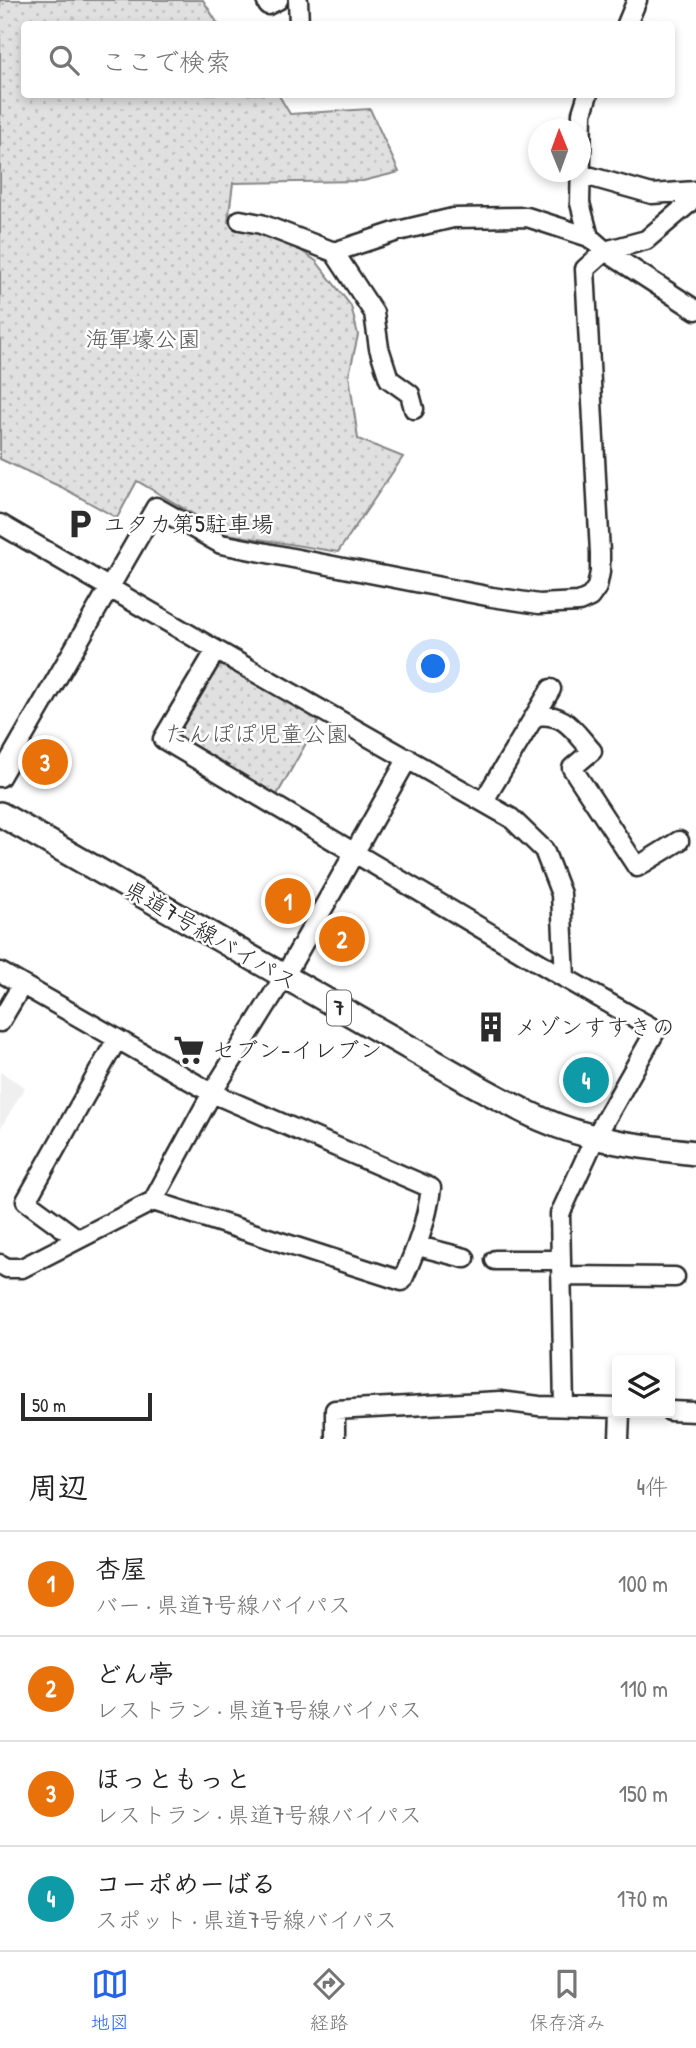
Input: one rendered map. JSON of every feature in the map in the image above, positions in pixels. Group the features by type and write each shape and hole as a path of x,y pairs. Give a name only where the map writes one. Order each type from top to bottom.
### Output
{"main road":[{"name":"県道7号線バイパス","path":"0,814 541,1120 595,1138 696,1153"}],"street":[{"path":"266,0 268,5 278,0"},
{"path":"298,0 299,21"},
{"path":"628,21 637,0"},
{"path":"582,119 587,98"},
{"path":"591,177 652,194 696,192"},
{"path":"581,182 580,203 589,237"},
{"path":"0,777 156,507 221,544 539,604 579,603 590,597 597,587 600,553 585,269 605,251 646,240 687,205 696,192"},
{"path":"334,252 398,231 453,218 527,217 589,237 605,251 696,310"},
{"path":"240,220 261,224 334,252 374,313 379,348 389,379 410,394 414,408"},
{"path":"0,524 512,818 544,850 561,894 565,978"},
{"path":"216,650 163,739 656,1030 595,1138 560,1214 564,1406"},
{"path":"483,802 551,689"},
{"path":"535,716 550,714 563,719 592,751 572,768 638,867 679,841"},
{"path":"0,1264 7,1268 22,1268 153,1201 212,1093 284,977 408,758"},
{"path":"0,972 212,1093 431,1188 428,1215 402,1281 153,1201"},
{"path":"0,1022 22,985"},
{"path":"78,1239 26,1201 117,1039"},
{"path":"418,1246 465,1258"},
{"path":"495,1260 676,1277"},
{"path":"335,1439 334,1410 499,1401 612,1408"},
{"path":"675,1411 696,1412"},
{"path":"619,1439 620,1418"}],"shaded area":[{"path":"0,1072 25,1087 0,1129"}],"green space":[{"name":"海軍壕公園","path":"0,0 203,0 216,21 21,21 21,98 280,98 290,114 370,109 399,172 363,181 233,183 228,222 287,241 316,261 351,306 358,335 349,375 358,439 403,457 338,552 227,534 137,481 117,518 61,487 0,459"},
{"name":"たんぽぽ児童公園","path":"228,663 322,715 274,800 182,745 177,732 216,668"}],"place":[{"name":"ユタカ第5駐車場","path":"80,524"},
{"name":"ほっともっと","path":"45,762"},
{"name":"杏屋","path":"288,901"},
{"name":"どん亭","path":"342,939"},
{"name":"メゾンすすきの","path":"491,1027"},
{"name":"セブン-イレブン","path":"189,1050"},
{"name":"コーポめーばる","path":"586,1080"}]}
